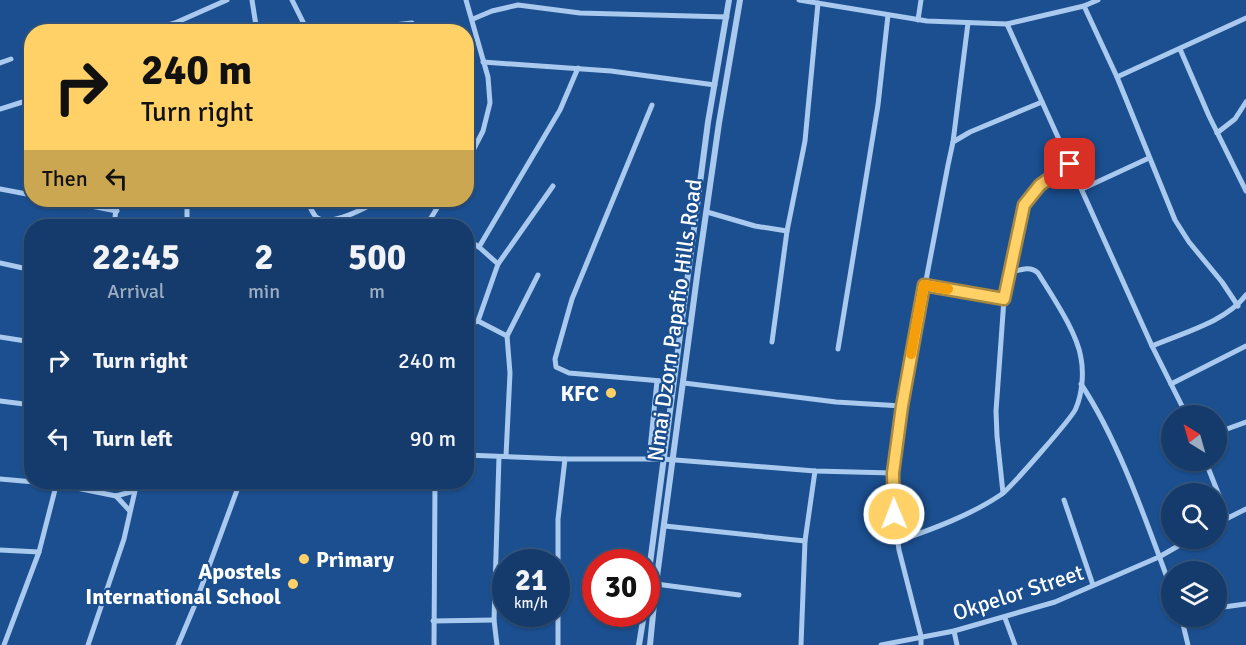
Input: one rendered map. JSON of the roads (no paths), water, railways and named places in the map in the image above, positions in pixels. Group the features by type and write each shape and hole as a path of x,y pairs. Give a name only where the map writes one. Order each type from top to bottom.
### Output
{"street":[{"path":"172,24 227,0"},
{"path":"252,0 256,24"},
{"path":"292,0 304,24"},
{"path":"466,0 474,24"},
{"name":"Nmai Dzorn Papafio Hills Road","path":"652,549 708,122 729,0"},
{"name":"Nmai Dzorn Papafio Hills Road","path":"660,558 719,123 740,0"},
{"path":"799,0 918,20 1007,24 1084,6 1098,0"},
{"path":"847,8 849,0"},
{"path":"918,20 921,0"},
{"path":"473,19 505,7 533,3 542,9 580,13 727,17"},
{"path":"772,342 787,231 805,141 818,3"},
{"path":"1084,6 1117,77 1175,220 1189,243 1222,282 1238,306"},
{"path":"838,349 878,105 888,15"},
{"path":"1117,77 1246,18"},
{"path":"921,645 921,636 898,541 894,514 893,473 902,406 953,142 968,23"},
{"path":"1007,24 1152,346 1182,405"},
{"path":"474,29 488,77 488,112 474,149"},
{"path":"1180,49 1217,133 1246,191"},
{"path":"0,63 11,59"},
{"path":"483,62 578,68 715,85"},
{"path":"479,247 560,110 578,68"},
{"path":"0,109 24,102"},
{"path":"953,142 970,132 1042,102"},
{"path":"1217,133 1235,119 1246,102"},
{"path":"652,105 572,299 555,359 556,367 569,373 673,382"},
{"path":"1082,189 1149,158"},
{"path":"1003,493 996,411 1004,299 1024,205 1040,185 1070,164"},
{"path":"474,323 478,321 498,264 553,186"},
{"path":"0,189 24,194"},
{"path":"96,207 117,211"},
{"path":"115,219 117,207"},
{"path":"311,207 317,217 321,219"},
{"path":"335,219 367,207"},
{"path":"430,219 438,207"},
{"path":"707,212 755,226 787,231"},
{"path":"474,244 498,264"},
{"path":"0,263 24,268"},
{"path":"898,541 965,514 1003,493 1076,410 1081,384 1081,358 1078,348 1038,273 1028,268 1010,273"},
{"path":"506,456 510,374 507,336 538,275"},
{"path":"924,285 1004,299"},
{"path":"1152,346 1223,316 1238,306 1246,295"},
{"path":"478,321 507,336"},
{"path":"0,337 24,341"},
{"path":"1171,384 1246,346"},
{"path":"649,459 657,381"},
{"path":"684,383 836,402 902,406"},
{"path":"1081,384 1097,409 1161,562"},
{"path":"0,401 24,404"},
{"path":"1227,429 1246,422"},
{"path":"474,454 565,459 663,459 815,471 893,473"},
{"path":"496,549 499,456"},
{"path":"558,645 558,519 565,459"},
{"path":"801,645 806,541 815,471"},
{"path":"1209,471 1228,518 1246,510"},
{"path":"0,480 24,481"},
{"path":"4,645 3,637 39,552 55,489"},
{"path":"84,489 116,496 134,491"},
{"path":"178,645 237,489"},
{"path":"434,645 435,489"},
{"path":"88,645 124,539 134,491"},
{"path":"116,496 129,510"},
{"path":"1064,500 1093,585"},
{"path":"665,526 806,541"},
{"name":"Okpelor Street","path":"881,645 954,631 1055,602 1173,549"},
{"path":"0,550 39,552"},
{"path":"660,585 739,595"},
{"path":"1227,606 1245,604"},
{"path":"1005,618 1015,645"},
{"path":"433,621 492,620"},
{"path":"495,627 497,645"},
{"path":"639,645 642,627"},
{"name":"Nmai Dzorn Papafio Hills Road","path":"650,645 652,627"},
{"path":"1184,627 1188,645"},
{"path":"954,631 957,645"}],"place":[{"name":"KFC","path":"611,393"},
{"name":"Primary","path":"304,559"},
{"name":"Apostels International School","path":"293,584"}]}
